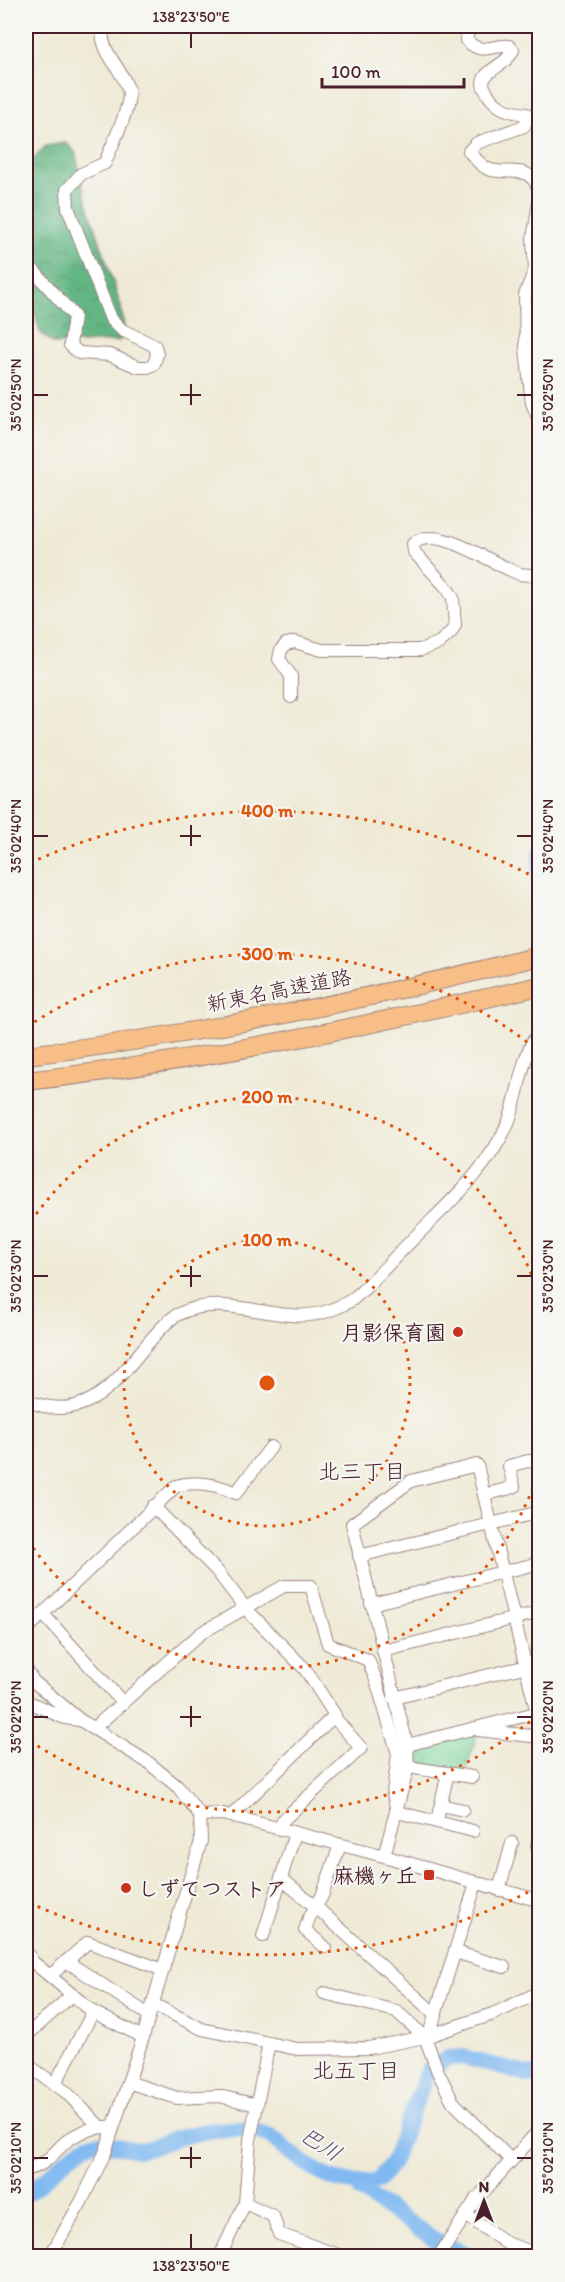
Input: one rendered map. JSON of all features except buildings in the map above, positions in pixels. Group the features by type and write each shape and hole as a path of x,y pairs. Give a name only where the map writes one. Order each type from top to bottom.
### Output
{"highway":[{"name":"新東名高速道路","path":"26,1055 142,1039 243,1021 540,957"},
{"path":"26,1081 249,1048 354,1028 540,986"}],"street":[{"path":"469,26 466,40 473,47 485,50 509,45 513,50 510,58 486,76 483,82 484,88 494,104 509,112 526,114 527,120 524,126 477,143 470,151 484,167 490,170 517,171 530,176 536,180 540,190"},
{"path":"26,262 74,316 70,345 79,353 110,355 138,367 148,367 154,364 157,354 155,346 122,330 111,319 68,208 68,190 81,174 105,163 128,107 129,90 104,45 104,28"},
{"path":"540,196 533,239 535,269 525,295 526,349 532,403 540,422"},
{"path":"291,697 291,676 279,659 281,650 286,644 295,642 322,650 420,650 439,643 451,632 455,625 453,598 447,588 414,552 414,544 418,540 433,539 457,544 521,574 540,575"},
{"path":"26,1400 40,1406 68,1408 93,1400 112,1386 155,1334 176,1316 192,1309 214,1306 237,1307 309,1317 351,1301 470,1182 494,1150 508,1122 526,1056 540,1030"},
{"path":"26,1630 176,1486 186,1483 215,1484 236,1493 271,1447"},
{"path":"484,1495 514,1487 509,1466 528,1461 540,1462"},
{"path":"384,1856 408,1767 407,1745 352,1524 411,1481 477,1465 538,1713 407,1745"},
{"path":"153,1506 217,1571 246,1609 305,1669 333,1716 361,1748 283,1820 280,1829"},
{"path":"359,1556 540,1512"},
{"path":"371,1604 540,1563"},
{"path":"93,1729 201,1633 284,1586 311,1586 328,1644 368,1660 376,1680 398,1754 393,1793 397,1812"},
{"path":"383,1651 540,1612"},
{"path":"43,1614 123,1703"},
{"path":"394,1698 540,1663"},
{"path":"26,1669 33,1681 80,1720 149,1763 178,1787 200,1815 201,1841 143,2037 105,2153 81,2202 50,2256"},
{"path":"26,1701 65,1718 80,1720"},
{"path":"231,1816 333,1716"},
{"path":"471,1730 540,1737"},
{"path":"408,1767 472,1777"},
{"path":"448,1773 440,1811 463,1810"},
{"path":"397,1812 473,1831"},
{"path":"200,1815 231,1816 384,1856 540,1901"},
{"path":"263,1936 295,1833"},
{"path":"540,1837 537,1845 540,1846"},
{"path":"499,1890 512,1843"},
{"path":"325,1947 305,1930 322,1896 340,1845"},
{"path":"282,1879 436,2015"},
{"path":"427,2036 436,2015 476,1883"},
{"path":"50,1976 88,1942 163,1970"},
{"path":"455,1952 504,1967"},
{"path":"28,1961 93,2012 143,2037"},
{"path":"66,1961 151,2009 202,2029 297,2049 369,2048 427,2036 493,2014 540,1992"},
{"path":"324,1994 396,2011 427,2036 433,2060 453,2103 511,2160"},
{"path":"26,2036 72,1995"},
{"path":"55,2084 93,2012"},
{"path":"220,2256 245,2203 250,2140 269,2043"},
{"path":"26,2064 66,2092 99,2126 112,2130"},
{"path":"128,2082 177,2098 219,2096 257,2105"},
{"path":"26,2156 30,2169 39,2167 70,2139 99,2126"},
{"path":"444,2250 475,2201 540,2129"},
{"path":"245,2203 273,2216 279,2234 341,2256"},
{"path":"466,2215 506,2243 540,2255"}],"green space":[{"path":"66,143 75,152 85,196 121,307 125,335 118,341 54,344 40,332 26,282 26,167 46,146"},
{"path":"477,1735 465,1772 414,1763 414,1749"}],"waterway":[{"name":"巴川","path":"540,854 540,897"},
{"name":"巴川","path":"26,2194 73,2154 90,2144 101,2143 143,2150 197,2133 233,2129 268,2135 310,2167 330,2178 351,2183 377,2182 392,2163 428,2071 448,2058 463,2057 529,2075 540,2074"},
{"path":"359,2184 361,2191 437,2241 472,2256"}],"place":[{"name":"月影保育園","path":"458,1332"},
{"name":"麻機ヶ丘","path":"429,1875"},
{"name":"しずてつストア","path":"126,1888"}],"district":[{"name":"北三丁目","path":"362,1471"},
{"name":"北五丁目","path":"356,2070"}]}
